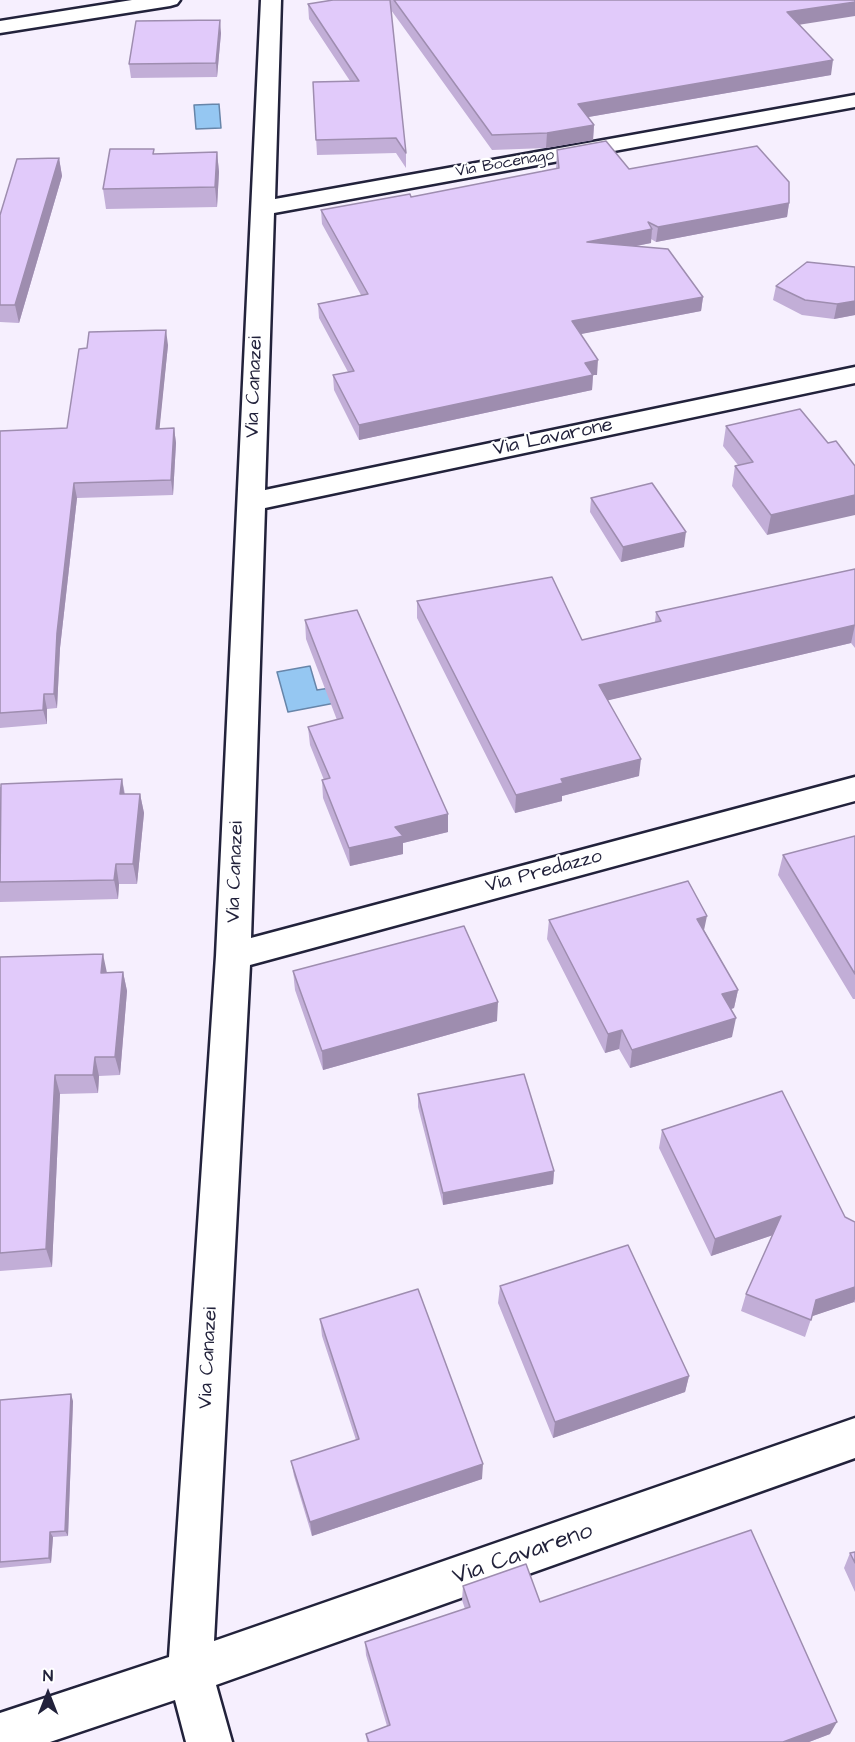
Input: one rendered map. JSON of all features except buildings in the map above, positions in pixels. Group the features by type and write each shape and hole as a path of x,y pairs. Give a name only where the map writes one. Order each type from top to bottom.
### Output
{"street":[{"path":"0,27 170,0"},
{"name":"Via Canazei","path":"209,1742 190,1672 233,956 271,0"},
{"name":"Via Bocenago","path":"262,207 855,101"},
{"name":"Via Lavarone","path":"251,502 855,375"},
{"name":"Via Predazzo","path":"233,956 855,789"},
{"name":"Via Cavareno","path":"0,1736 190,1672 855,1438"}],"water":[{"path":"219,104 221,128 196,129 194,105"},
{"path":"310,666 317,690 330,688 335,703 288,712 277,672"}]}
